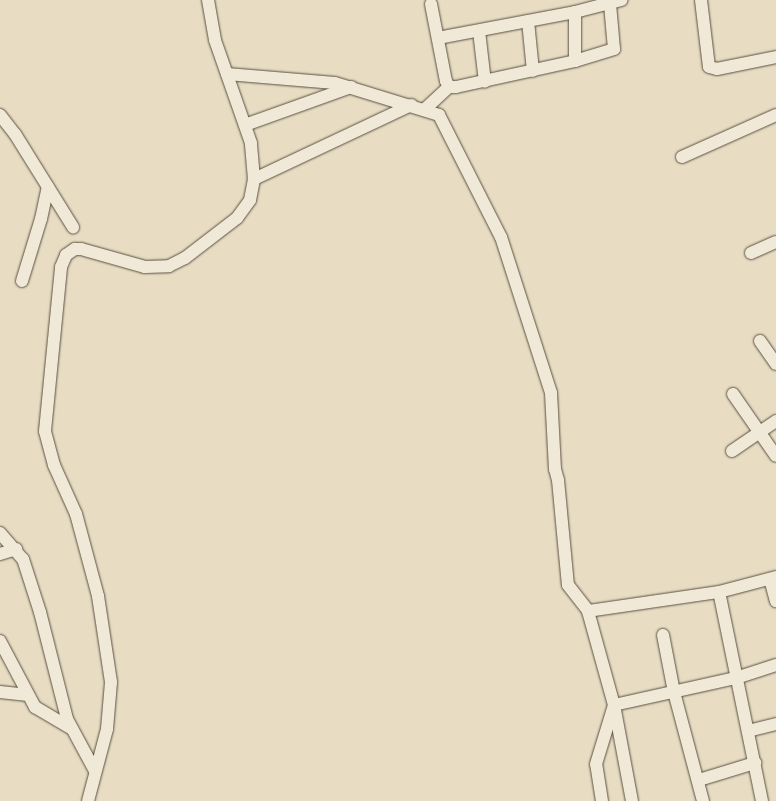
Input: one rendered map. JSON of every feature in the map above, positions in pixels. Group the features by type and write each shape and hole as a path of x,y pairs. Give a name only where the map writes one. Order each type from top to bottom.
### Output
{"street":[{"path":"88,801 107,729 111,682 98,596 76,514 54,465 45,431 61,267 66,255 75,249 81,248 145,267 169,266 185,258 237,218 250,200 254,179 251,143 215,40 208,0"},
{"path":"701,0 709,67 717,68 776,58"},
{"path":"438,38 575,12 615,2 614,49 533,71 456,88 449,87"},
{"path":"432,4 449,87"},
{"path":"575,12 575,61"},
{"path":"528,21 533,71"},
{"path":"479,31 485,82"},
{"path":"227,74 335,83 439,115 501,237 551,393 555,469 558,480 568,585 588,611 614,705 632,801"},
{"path":"244,125 351,87"},
{"path":"424,110 449,87"},
{"path":"254,179 411,105"},
{"path":"0,115 15,134 73,228"},
{"path":"682,157 776,116"},
{"path":"22,281 41,219 48,187"},
{"path":"751,253 776,242"},
{"path":"760,341 776,364"},
{"path":"733,394 776,456"},
{"path":"732,452 776,421"},
{"path":"0,533 16,549 28,571 67,719 95,772"},
{"path":"0,554 16,549"},
{"path":"588,611 719,592 773,578 776,600"},
{"path":"719,592 762,801"},
{"path":"664,635 674,692 699,780 703,801"},
{"path":"0,641 35,707 72,730"},
{"path":"614,705 736,678 776,665"},
{"path":"0,692 28,694"},
{"path":"602,801 596,764 614,705"},
{"path":"748,731 776,724"},
{"path":"699,780 755,763"}]}
